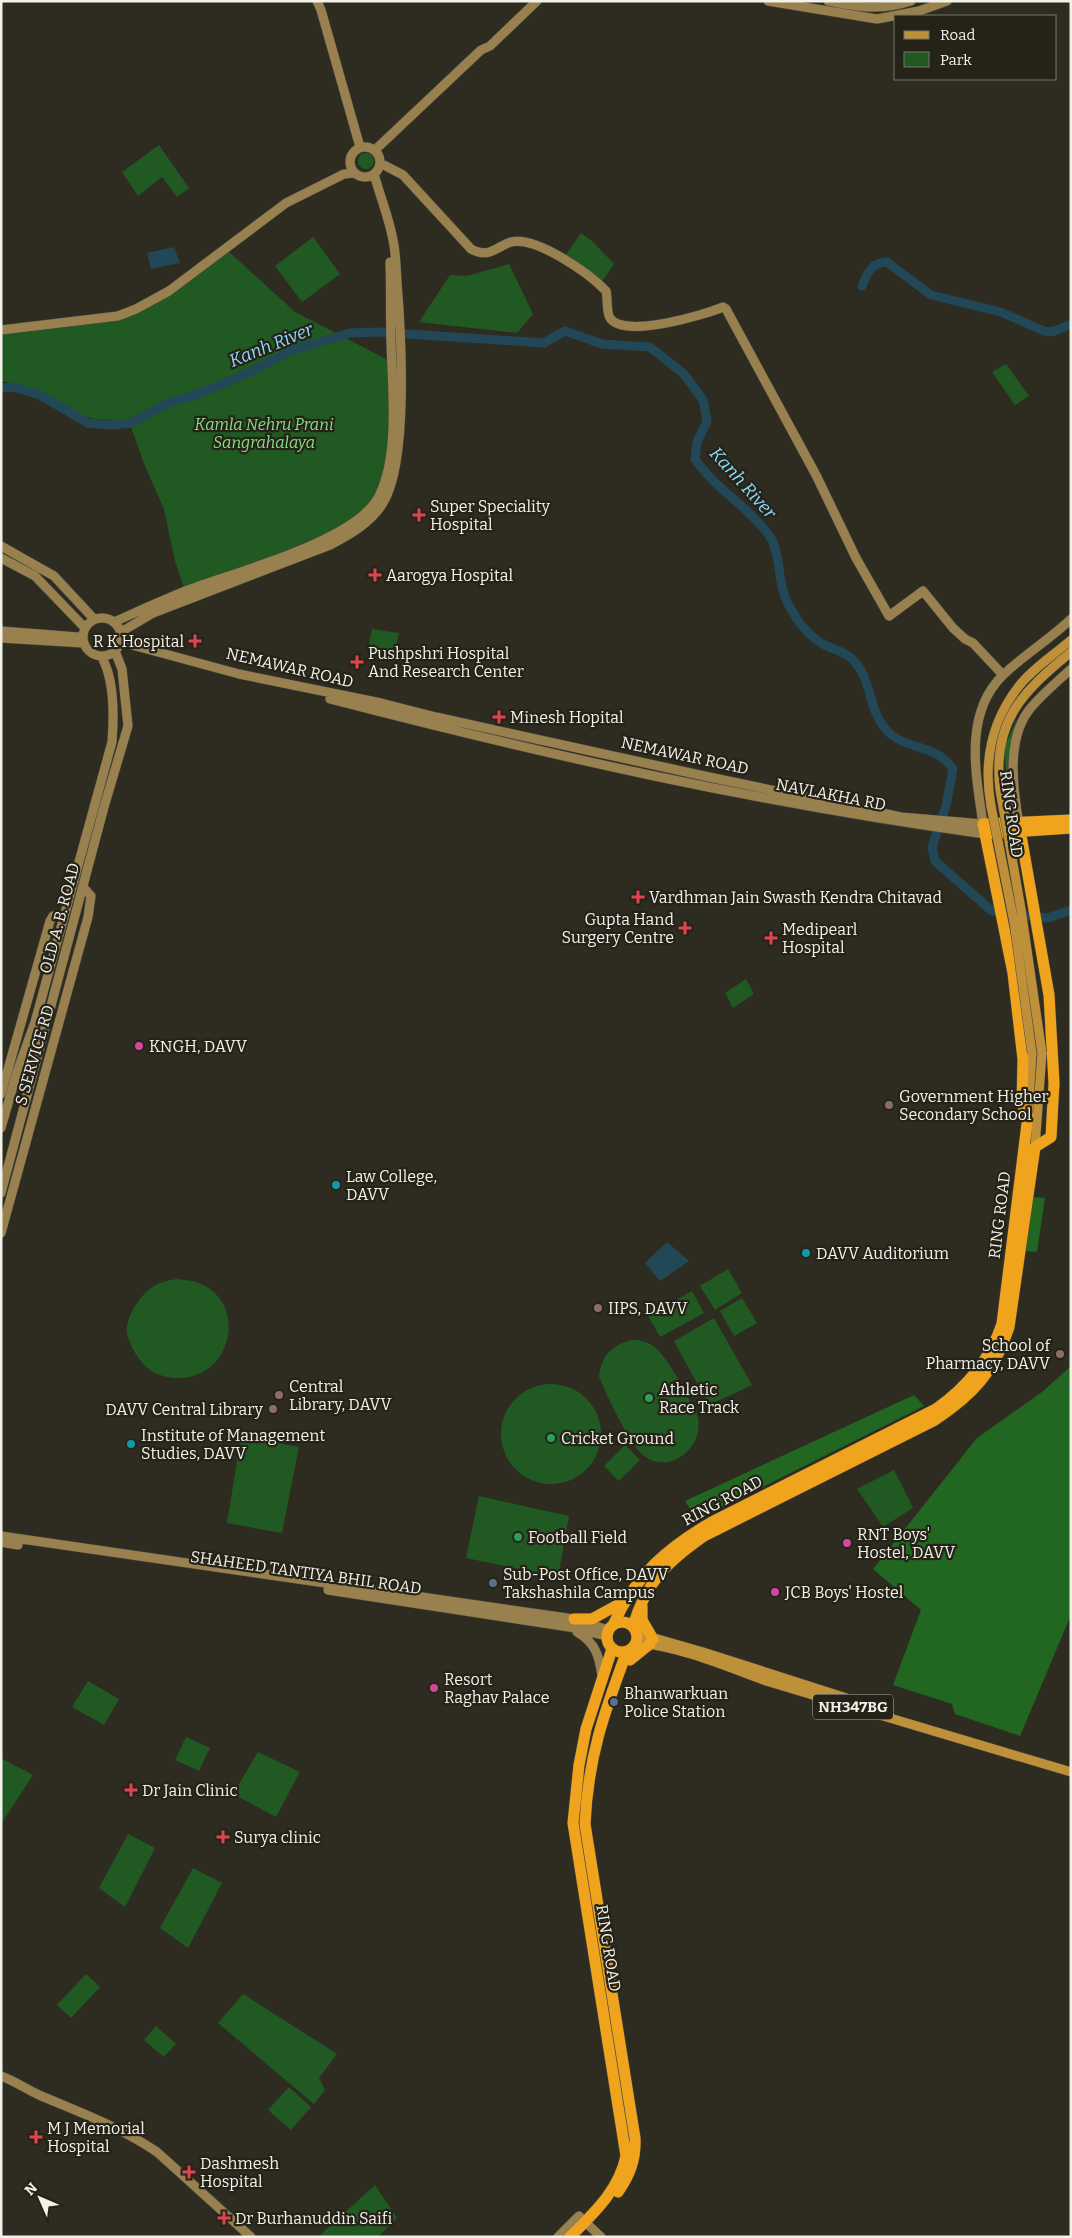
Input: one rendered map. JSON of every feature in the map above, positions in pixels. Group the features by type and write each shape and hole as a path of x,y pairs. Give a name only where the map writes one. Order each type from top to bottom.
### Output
{"highway":[{"path":"984,829 1021,834 1071,820"},
{"path":"984,829 1021,834 1071,828"},
{"path":"984,829 1005,932 1021,1043 1022,1104 1028,1116"},
{"path":"1021,834 1049,995 1054,1074 1051,1137 1035,1147"},
{"name":"RING ROAD","path":"610,1630 628,1598 653,1564 680,1541 712,1522 936,1409 960,1392 985,1361 997,1340 1002,1324 1028,1116"},
{"name":"RING ROAD","path":"570,2237 588,2224 614,2199 627,2180 636,2150 585,1824 588,1781 599,1728 633,1638 645,1594 657,1575 679,1554 712,1532 935,1420 963,1402 1002,1351 1009,1327 1035,1147"},
{"path":"619,1672 634,1655 651,1641 642,1620 642,1607 654,1584 679,1554"},
{"path":"572,1623 592,1619 628,1598"},
{"path":"624,1621 633,1638 619,1652 612,1649 610,1630 624,1621"},
{"name":"RING ROAD","path":"580,2237 623,2172 626,2156 573,1823 579,1765 586,1729 612,1649"}],"main road":[{"path":"317,1 323,15 360,147"},
{"path":"375,150 481,50 490,46 537,1"},
{"path":"768,1 877,19 894,16"},
{"path":"828,1 874,9 892,7 911,1"},
{"path":"898,15 919,11 948,1"},
{"path":"354,173 350,164 350,156 360,147 367,146 375,150 380,163 403,175 471,249 481,252 496,251 511,242 537,244 558,256 606,291 609,314 617,323 636,326 668,323 723,308 726,309 816,475 856,558 889,616 923,591 953,628 965,640 973,643 1003,675"},
{"path":"372,175 380,163"},
{"path":"1,330 118,316 136,309 169,291 286,203 344,174 372,175"},
{"path":"80,603 114,622 124,630 153,613 330,546 350,534 373,516 384,501 393,472 399,420 393,240 372,175"},
{"path":"114,622 185,591 320,541 344,530 368,511 379,497 384,485 391,450 396,343"},
{"path":"1,546 54,576 94,619"},
{"path":"1,558 34,576 82,625"},
{"path":"82,625 94,619 105,618"},
{"path":"984,829 974,768 975,740 981,712 989,694 1003,675 1071,619"},
{"path":"82,625 80,639 90,652 101,656 120,648"},
{"name":"OLD A. B. ROAD","path":"1,1193 128,726 120,648 124,630"},
{"path":"1,631 80,639"},
{"path":"1,638 60,642 78,646 97,660 110,686"},
{"path":"60,642 80,639"},
{"name":"RING ROAD","path":"1028,1116 1037,1053 989,794 989,747 1005,708 1019,686 1071,640"},
{"name":"NAVLAKHA RD","path":"120,648 598,765 926,822 984,829 1017,811"},
{"name":"RING ROAD","path":"1035,1147 1037,1053 1021,909 1000,790 998,770 999,748 1007,722 1020,700 1036,681 1071,652"},
{"name":"OLD A. B. ROAD","path":"1,1128 17,1072 35,1022 112,742 114,719 110,686 106,664 101,656"},
{"path":"1021,834 1017,811 1014,761 1022,721 1036,702 1071,669"},
{"name":"S SERVICE RD","path":"1,1233 88,917 91,896 83,887"},
{"path":"1,1094 50,921 53,916 64,916"},
{"path":"1,1536 100,1554"},
{"name":"SHAHEED TANTIYA BHIL ROAD","path":"1,1542 100,1554 572,1623"},
{"path":"572,1623 610,1630"},
{"path":"572,1623 596,1647 602,1677"},
{"name":"NH347BG","path":"633,1638 703,1652 1071,1772"},
{"name":"NH347BG","path":"1006,1750 1071,1767"},
{"path":"1,2076 77,2111 105,2121 144,2142 250,2237"},
{"path":"558,2237 579,2216 601,2236"}],"green space":[{"path":"159,145 189,188 177,197 162,177 138,196 122,172"},
{"path":"366,153 374,161 366,169 358,161"},
{"path":"581,233 592,241 614,264 601,283 565,256"},
{"path":"313,237 340,274 302,302 275,266"},
{"name":"Kamla Nehru Prani Sangrahalaya","path":"226,249 295,312 392,362 391,450 379,497 344,530 185,591 175,561 164,509 144,464 129,421 95,419 74,413 24,386 1,381 1,330 136,309"},
{"path":"509,264 533,314 517,333 419,322 450,275 467,276"},
{"path":"1006,364 1029,396 1015,405 992,372"},
{"path":"372,629 399,633 394,658 368,649"},
{"path":"1016,721 1021,722 1012,796 1006,797 1005,746"},
{"path":"746,979 754,994 733,1008 725,993"},
{"path":"1031,1197 1045,1198 1037,1252 1024,1251"},
{"path":"728,1269 742,1293 715,1310 700,1286"},
{"path":"177,1279 196,1282 213,1291 224,1305 228,1321 228,1338 221,1354 210,1367 195,1375 175,1378 160,1375 147,1368 134,1351 127,1333 127,1326 136,1304 152,1287 165,1281"},
{"path":"692,1291 704,1313 660,1337 648,1316"},
{"path":"742,1298 757,1323 734,1336 720,1311"},
{"path":"714,1318 752,1385 709,1405 674,1341"},
{"name":"Athletic Race Track","path":"631,1340 645,1342 658,1350 676,1376 696,1411 699,1424 697,1436 691,1447 673,1461 650,1460 640,1452 624,1427 599,1377 602,1363 608,1353 618,1345"},
{"path":"1071,1366 1071,1615 1020,1736 955,1714 952,1704 893,1685 921,1610 873,1569 977,1438 1042,1392"},
{"name":"Cricket Ground","path":"551,1384 561,1385 579,1392 593,1406 600,1424 600,1444 593,1462 579,1476 561,1483 551,1484 541,1483 523,1476 509,1462 502,1444 501,1434 502,1424 509,1406 523,1392 541,1385"},
{"path":"914,1395 924,1406 697,1520 685,1501"},
{"path":"241,1436 299,1447 282,1533 227,1523"},
{"path":"625,1445 640,1460 619,1481 604,1466"},
{"path":"894,1470 913,1508 883,1527 857,1489"},
{"name":"Football Field","path":"479,1496 569,1516 558,1577 466,1558"},
{"path":"88,1681 119,1699 104,1725 72,1707"},
{"path":"186,1737 210,1748 199,1771 175,1760"},
{"path":"258,1752 300,1772 276,1817 233,1794"},
{"path":"1,1758 33,1775 3,1821 1,1819"},
{"path":"128,1834 155,1848 125,1907 99,1888"},
{"path":"193,1868 222,1883 188,1948 160,1928"},
{"path":"86,1974 100,1987 71,2018 57,2005"},
{"path":"243,1994 337,2054 319,2078 325,2090 314,2104 218,2023"},
{"path":"156,2026 176,2044 164,2057 144,2040"},
{"path":"289,2087 311,2107 291,2130 268,2110"},
{"path":"375,2185 397,2218 378,2237 318,2237"}],"water":[{"path":"174,247 180,263 151,269 147,253"},
{"path":"667,1242 689,1261 660,1281 645,1263"}],"waterway":[{"path":"862,286 868,273 874,266 887,262 931,295 1001,312 1046,332 1055,331 1071,324"},
{"name":"Kanh River","path":"1,388 13,387 40,395 88,423 112,425 131,423 168,403 198,394 253,371 290,351 350,333 378,332 544,343 565,331 602,344 650,347 684,374 703,400 707,421 697,442 695,459 703,470 751,515 769,535 776,553 786,600 800,624 824,645 846,654 855,662 865,678 879,720 892,735 909,744 936,754 953,769 946,806 932,847 935,861 992,911 1048,918 1071,910"}],"place":[{"name":"Super Speciality Hospital","path":"419,515"},
{"name":"Aarogya Hospital","path":"375,575"},
{"name":"R K Hospital","path":"195,641"},
{"name":"Pushpshri Hospital And Research Center","path":"357,662"},
{"name":"Minesh Hopital","path":"499,717"},
{"name":"Vardhman Jain Swasth Kendra Chitavad","path":"638,897"},
{"name":"Gupta Hand Surgery Centre","path":"685,928"},
{"name":"Medipearl Hospital","path":"771,938"},
{"name":"KNGH, DAVV","path":"139,1046"},
{"name":"Government Higher Secondary School","path":"889,1105"},
{"name":"Law College, DAVV","path":"336,1185"},
{"name":"DAVV Auditorium","path":"806,1253"},
{"name":"IIPS, DAVV","path":"598,1308"},
{"name":"School of Pharmacy, DAVV","path":"1060,1354"},
{"name":"Central Library, DAVV","path":"279,1395"},
{"name":"Athletic Race Track","path":"649,1398"},
{"name":"DAVV Central Library","path":"273,1409"},
{"name":"Cricket Ground","path":"551,1438"},
{"name":"Institute of Management Studies, DAVV","path":"131,1444"},
{"name":"Football Field","path":"518,1537"},
{"name":"RNT Boys' Hostel, DAVV","path":"847,1543"},
{"name":"Sub-Post Office, DAVV Takshashila Campus","path":"493,1583"},
{"name":"JCB Boys' Hostel","path":"775,1592"},
{"name":"Resort Raghav Palace","path":"434,1688"},
{"name":"Bhanwarkuan Police Station","path":"614,1702"},
{"name":"Dr Jain Clinic","path":"131,1790"},
{"name":"Surya clinic","path":"223,1837"},
{"name":"M J Memorial Hospital","path":"36,2137"},
{"name":"Dashmesh Hospital","path":"189,2172"},
{"name":"Dr Burhanuddin Saifi","path":"224,2218"}]}
